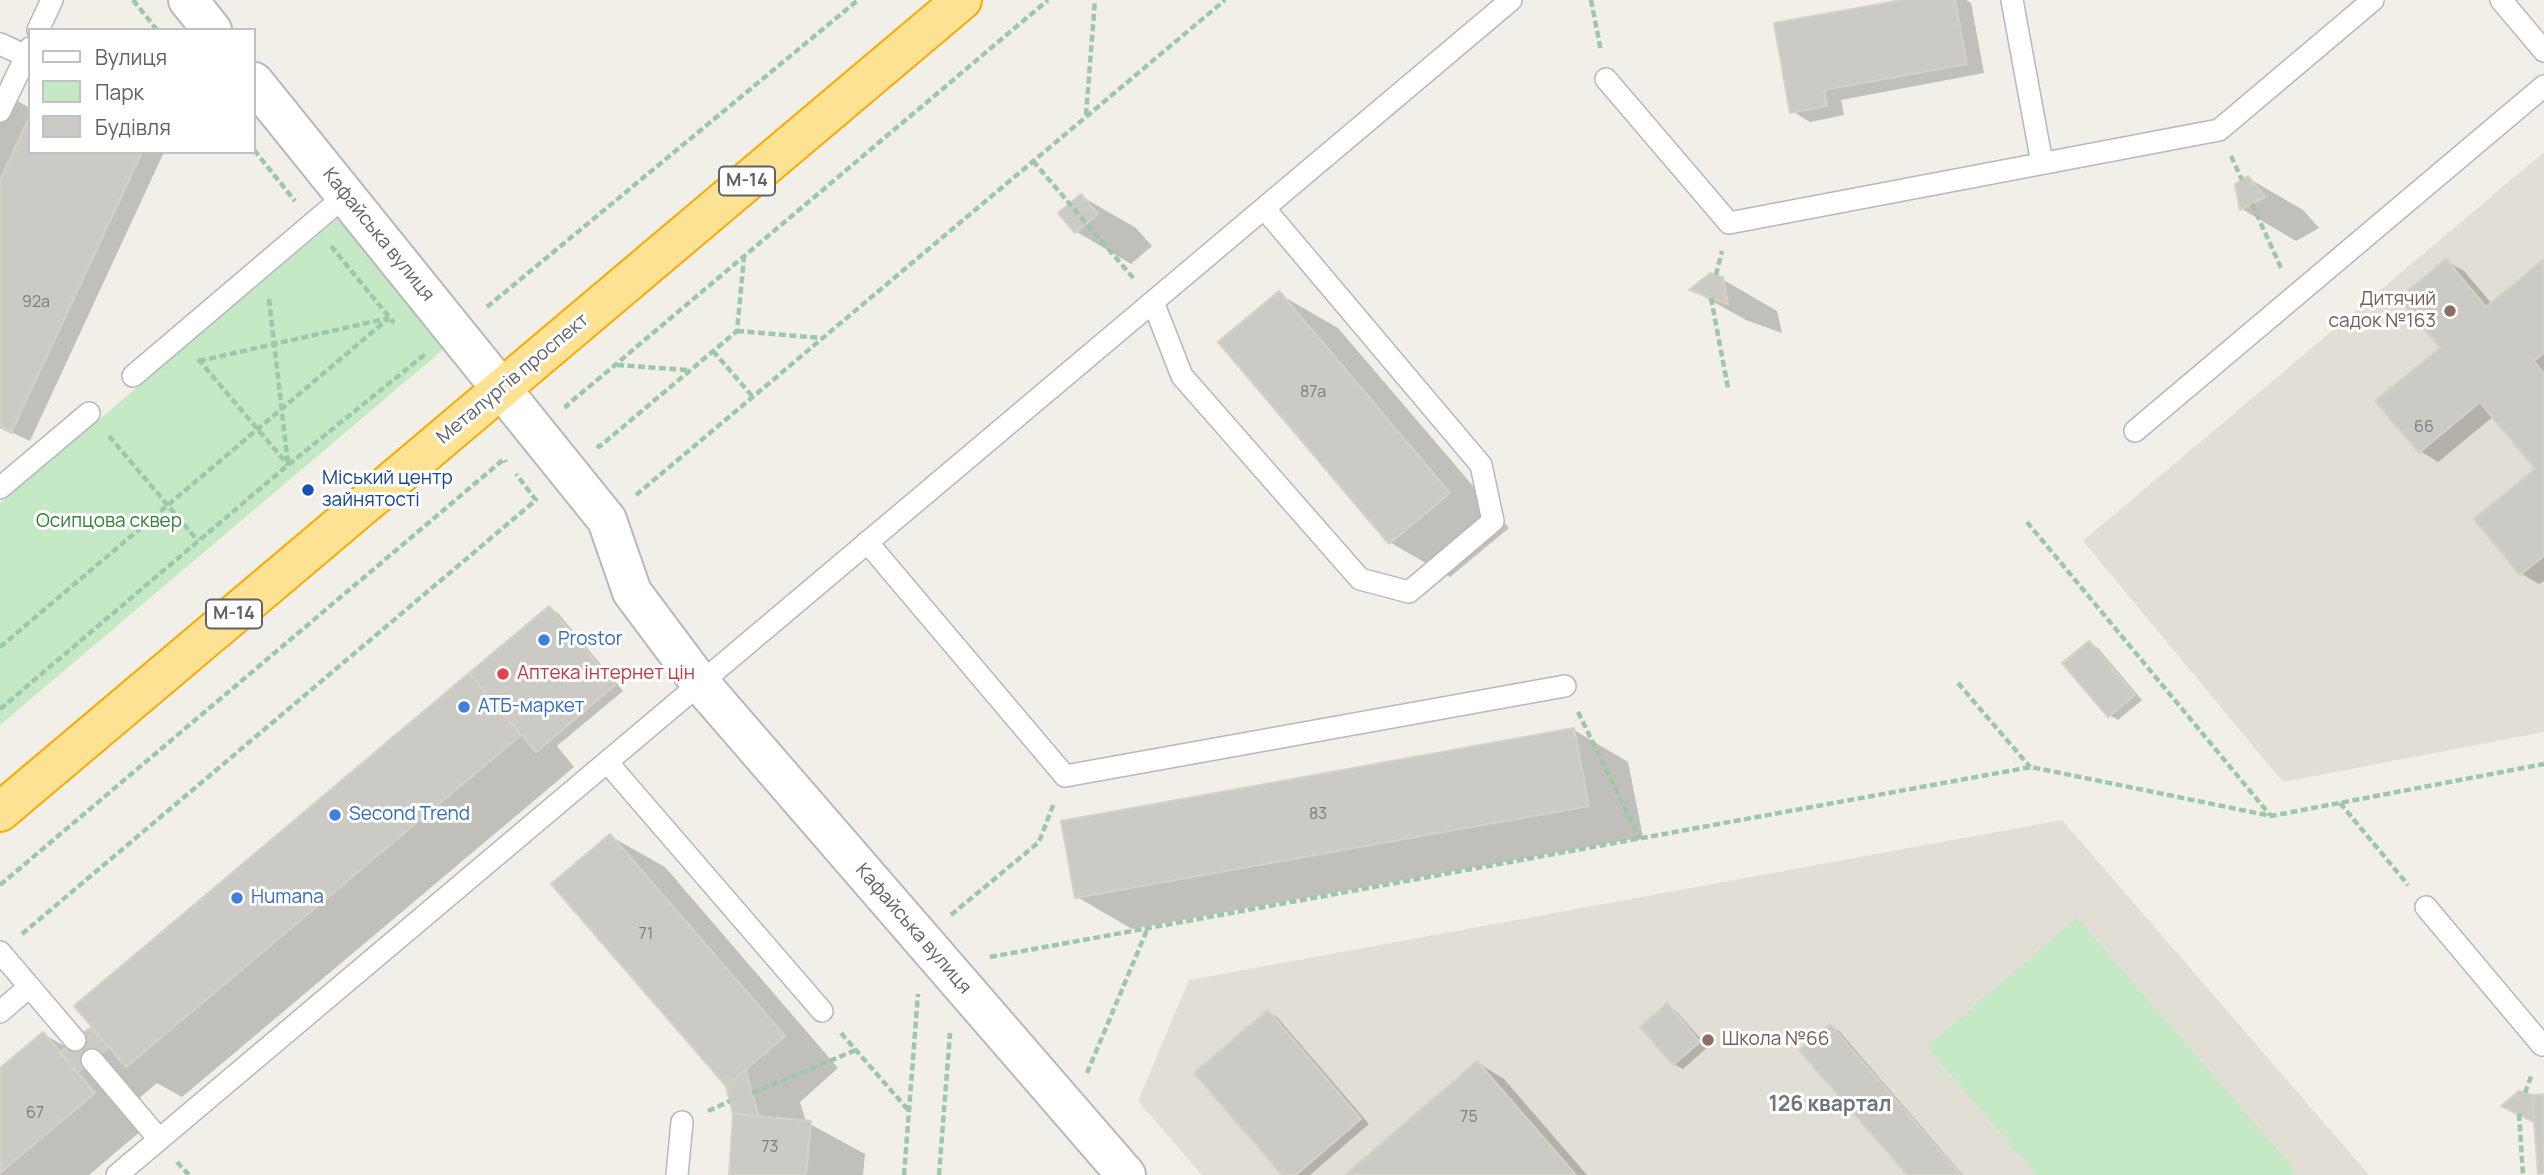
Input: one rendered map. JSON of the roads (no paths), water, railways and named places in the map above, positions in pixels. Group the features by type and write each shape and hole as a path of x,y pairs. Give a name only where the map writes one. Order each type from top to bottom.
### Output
{"highway":[{"name":"Металургів проспект","path":"0,812 962,0"}],"street":[{"path":"188,0 210,28"},
{"name":"Кафайська вулиця","path":"256,84 607,520 632,592 700,684 1126,1175"}],"lane":[{"path":"39,28 52,0"},
{"path":"117,1175 1511,0"},
{"path":"2012,0 2042,163"},
{"path":"1606,79 1728,223 2220,130 2373,0"},
{"path":"2501,0 2544,51"},
{"path":"0,44 28,52 0,111"},
{"path":"2135,431 2544,86"},
{"path":"133,376 346,195"},
{"path":"1153,302 1182,376 1360,579 1409,592 1493,521 1481,465 1264,208"},
{"path":"0,488 8,469 89,413"},
{"path":"867,542 1065,776 1565,686"},
{"path":"607,762 822,1011"},
{"path":"2426,907 2542,1045 2544,1044"},
{"path":"0,952 75,1040"},
{"path":"0,1012 30,987"},
{"path":"92,1060 159,1139"},
{"path":"677,1175 682,1122"}],"place":[{"name":"Дитячий садок №163","path":"2450,311"},
{"name":"Міський центр зайнятості","path":"308,490"},
{"name":"Prostor","path":"544,640"},
{"name":"Аптека інтернет цін","path":"503,674"},
{"name":"АТБ-маркет","path":"464,707"},
{"name":"Second Trend","path":"335,815"},
{"name":"Humana","path":"237,898"},
{"name":"Школа №66","path":"1708,1040"}],"district":[{"name":"126 квартал","path":"1830,1105"}],"park label":[{"name":"Осипцова сквер","path":"109,522"}]}
